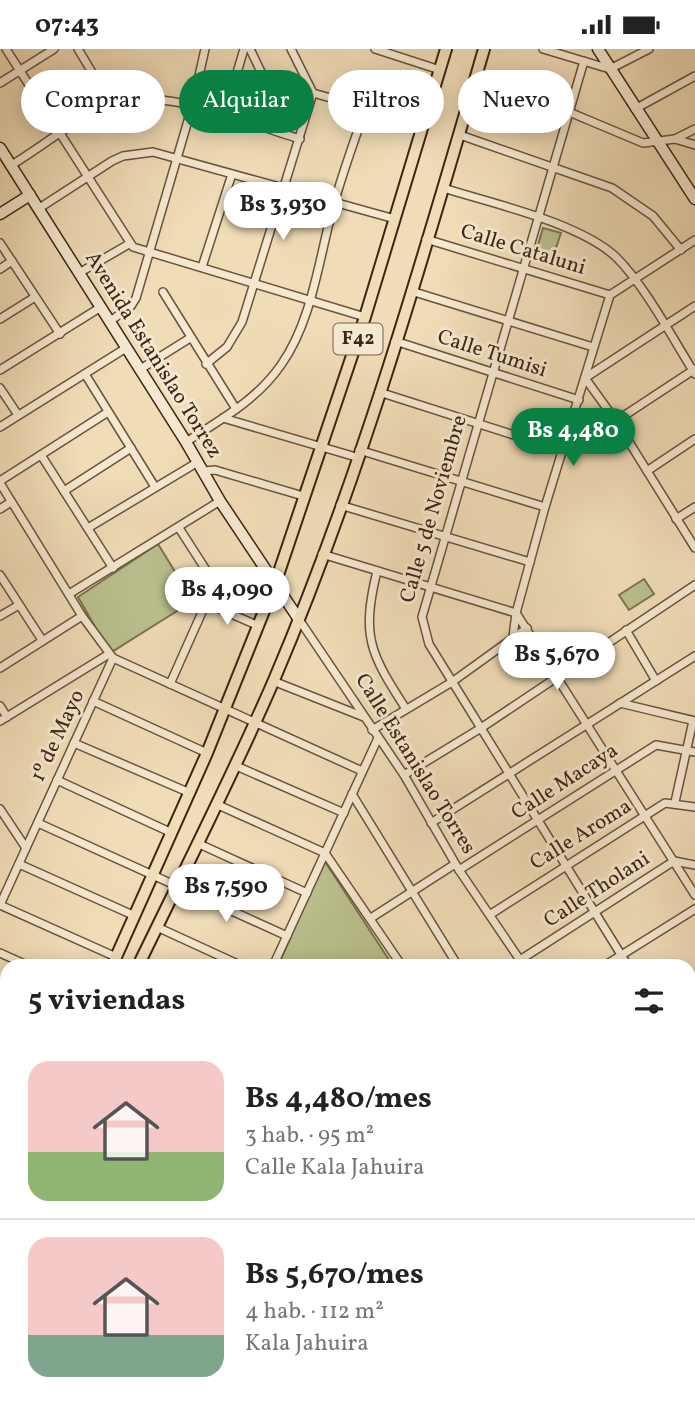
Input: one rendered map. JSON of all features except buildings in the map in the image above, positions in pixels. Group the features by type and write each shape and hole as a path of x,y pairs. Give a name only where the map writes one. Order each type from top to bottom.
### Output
{"main road":[{"name":"F42","path":"440,70 446,49"},
{"name":"F42","path":"478,70 484,49"},
{"name":"F42","path":"115,959 190,793 259,626 365,317 420,133"},
{"name":"F42","path":"141,959 273,681 298,618 379,392 460,135"}],"street":[{"path":"6,49 129,244 365,317"},
{"path":"0,83 54,49"},
{"path":"200,70 205,49"},
{"path":"238,70 244,49"},
{"path":"250,49 260,70"},
{"path":"291,49 302,70"},
{"path":"543,49 610,69 649,49"},
{"path":"598,49 694,197"},
{"path":"82,50 93,70"},
{"path":"379,50 440,70"},
{"name":"Calle 5 de Noviembre","path":"574,95 584,61"},
{"path":"635,109 695,76"},
{"path":"574,114 643,143 675,139 695,129"},
{"path":"109,321 134,302 185,133"},
{"path":"280,133 300,139"},
{"path":"206,364 228,347 242,323 302,133"},
{"path":"186,442 251,399 281,366 302,323 335,202 358,133"},
{"name":"Calle 5 de Noviembre","path":"563,133 459,481 422,617 423,629 452,682 511,773 624,959"},
{"path":"10,166 62,134"},
{"path":"460,135 553,165 612,188 653,216 681,250"},
{"path":"675,139 695,145"},
{"path":"38,209 123,156 153,152 395,219"},
{"name":"Avenida Estanislao Torrez","path":"2,154 186,442 220,501 275,581"},
{"path":"202,267 232,174"},
{"path":"443,188 537,218 597,243 616,257 634,279 694,371 616,421"},
{"path":"0,214 30,195"},
{"name":"Calle Cataluni","path":"426,239 610,295"},
{"path":"513,637 516,613 545,506 610,295 695,240"},
{"path":"0,243 60,334"},
{"path":"79,273 129,244"},
{"path":"0,268 12,261"},
{"path":"411,291 593,347"},
{"path":"163,292 236,409"},
{"path":"0,319 35,297"},
{"path":"585,378 695,306"},
{"path":"0,370 101,307"},
{"path":"139,370 190,338"},
{"name":"Calle Tumisi","path":"395,341 579,400"},
{"path":"0,427 126,348"},
{"path":"85,374 155,487"},
{"path":"585,378 616,421 695,548"},
{"path":"0,388 18,415"},
{"path":"379,392 564,451"},
{"path":"108,412 0,482 82,616 111,656 362,771"},
{"path":"223,418 321,447 357,453 545,506"},
{"path":"647,471 695,439"},
{"path":"64,491 131,448"},
{"path":"41,455 113,568"},
{"path":"88,528 155,487 201,467 303,496"},
{"path":"69,594 220,501"},
{"path":"0,509 11,502"},
{"path":"340,505 530,562"},
{"path":"676,519 695,507"},
{"path":"170,684 211,592 209,579 179,528"},
{"path":"322,554 516,613 695,895"},
{"path":"377,571 368,612 369,638 384,675 406,709"},
{"path":"0,575 42,640"},
{"name":"Calle Estanislao Torres","path":"275,581 404,775 457,867 519,959"},
{"path":"404,775 695,585"},
{"path":"206,603 259,626"},
{"path":"0,616 19,605"},
{"path":"0,668 82,616"},
{"path":"372,730 452,682 527,628"},
{"path":"626,630 656,681"},
{"path":"0,706 3,719 111,656"},
{"name":"1º de Mayo","path":"0,905 111,656"},
{"path":"431,823 694,658"},
{"path":"273,681 364,717"},
{"path":"93,701 207,753"},
{"path":"620,703 694,721 675,803 695,807"},
{"path":"276,959 378,738"},
{"path":"74,743 190,793"},
{"name":"Calle Macaya","path":"371,918 410,892 537,820 656,745 695,752"},
{"path":"234,765 344,813"},
{"path":"57,780 172,833"},
{"path":"352,794 453,959"},
{"name":"Calle Aroma","path":"491,914 645,815 665,803 675,803"},
{"path":"216,804 326,853 397,959"},
{"path":"0,809 26,848"},
{"path":"38,823 287,936"},
{"path":"197,843 307,893"},
{"name":"Calle Tholani","path":"528,959 595,911 674,861 695,865"},
{"path":"19,864 135,916"},
{"path":"0,905 108,959"},
{"path":"615,959 695,909"},
{"path":"157,927 227,959"}],"green space":[{"path":"543,228 561,233 551,263 534,258"},
{"path":"158,544 193,601 110,653 78,597"},
{"path":"644,579 654,594 629,610 619,595"},
{"path":"324,860 388,959 281,959"}]}
